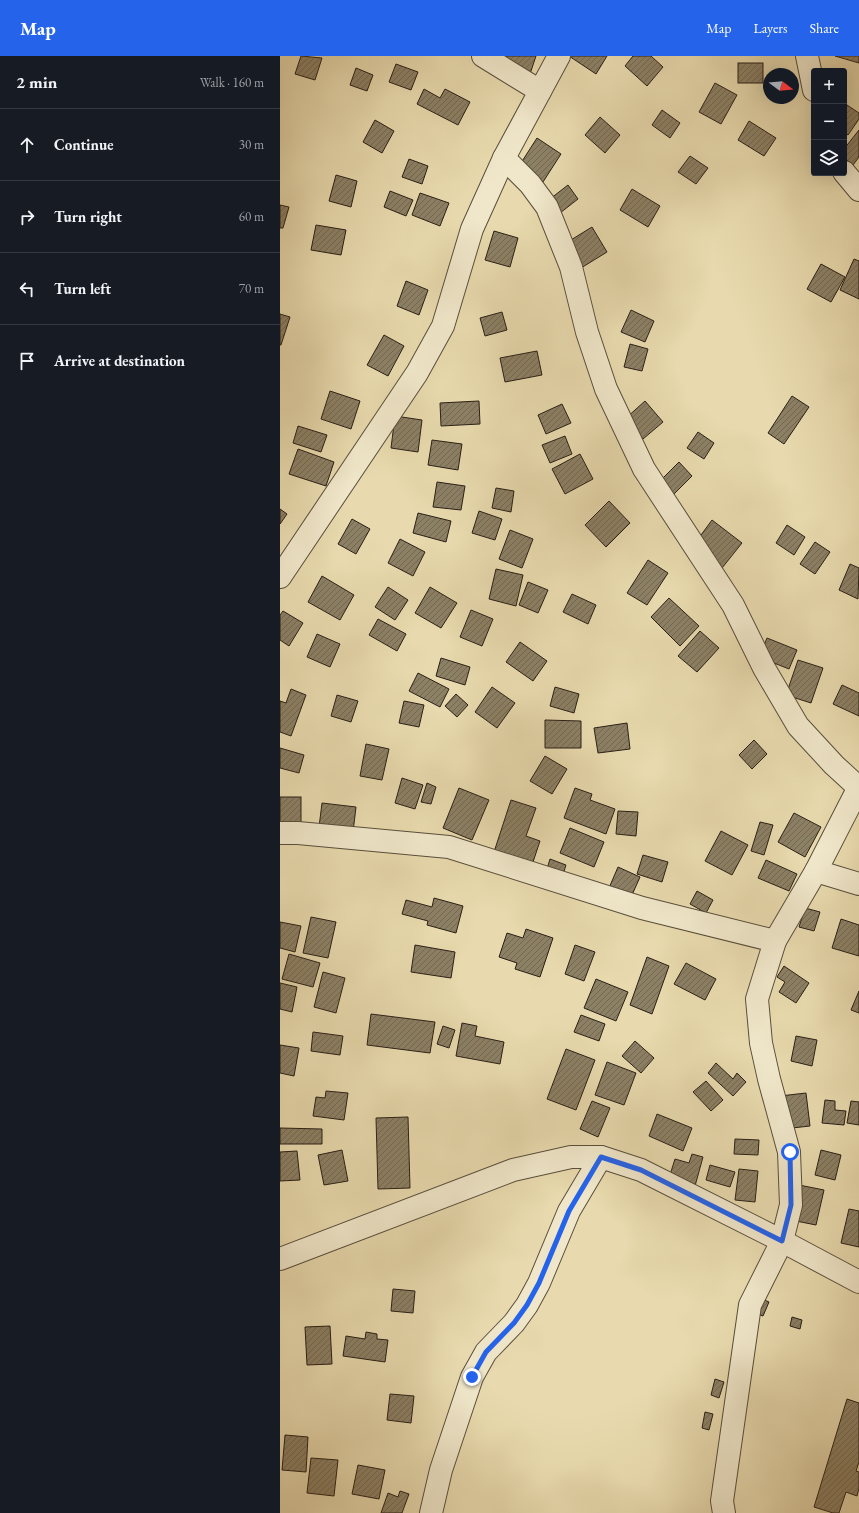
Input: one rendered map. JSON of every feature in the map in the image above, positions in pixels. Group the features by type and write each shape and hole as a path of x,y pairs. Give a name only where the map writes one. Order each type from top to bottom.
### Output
{"street":[{"path":"483,56 540,91"},
{"path":"280,577 413,380 439,333 472,229 504,158 559,56"},
{"path":"807,56 811,75"},
{"path":"504,158 530,184 548,207 571,267 587,332 606,389 644,469 733,605 764,668 798,726 834,765 859,788 816,870 775,941 757,998 763,1050 790,1152 791,1205 782,1241 750,1305 719,1509"},
{"path":"847,176 859,190"},
{"path":"280,833 298,833 449,847 642,908 775,941"},
{"path":"816,870 859,884"},
{"path":"280,1259 513,1170 571,1157 601,1157 641,1170 782,1241 859,1282"},
{"path":"431,1513 440,1470 472,1377 486,1352 514,1323 527,1305 539,1283 569,1211 601,1157"}],"building":[{"path":"301,56 322,58 315,80 295,74"},
{"path":"506,56 536,56 529,77 502,68"},
{"path":"569,56 607,56 596,74"},
{"path":"633,56 651,56 663,67 647,86 625,66"},
{"path":"835,56 859,56 859,63"},
{"path":"738,63 763,63 763,83 738,83"},
{"path":"396,64 418,72 411,90 389,82"},
{"path":"356,68 373,75 367,91 350,85"},
{"path":"715,83 737,95 721,124 699,112"},
{"path":"424,89 440,98 445,89 470,102 458,125 417,104"},
{"path":"847,105 859,113 859,119 848,135"},
{"path":"662,110 680,123 670,138 652,125"},
{"path":"600,117 620,135 605,153 585,135"},
{"path":"375,120 394,131 382,153 363,142"},
{"path":"749,121 776,138 764,156 738,140"},
{"path":"859,130 859,157 853,165 847,160 847,145"},
{"path":"537,138 561,154 543,182 519,166"},
{"path":"690,156 708,168 696,184 678,172"},
{"path":"409,159 428,166 422,184 402,177"},
{"path":"336,175 357,181 351,207 329,201"},
{"path":"568,185 578,199 560,213 550,199"},
{"path":"632,189 660,206 648,227 620,210"},
{"path":"390,191 413,200 406,216 384,207"},
{"path":"420,193 449,203 440,226 412,215"},
{"path":"280,205 289,207 283,228 280,228"},
{"path":"316,225 346,230 341,255 311,250"},
{"path":"592,227 607,252 581,268 566,243"},
{"path":"494,231 518,238 510,267 485,260"},
{"path":"854,259 859,261 859,299 840,290"},
{"path":"821,264 845,277 831,302 807,289"},
{"path":"406,281 428,290 419,315 397,306"},
{"path":"631,310 654,321 645,342 621,332"},
{"path":"502,312 507,330 485,336 480,318"},
{"path":"280,314 290,317 281,345 280,345"},
{"path":"384,335 404,346 388,376 367,365"},
{"path":"630,344 648,349 642,371 624,367"},
{"path":"537,351 542,375 505,382 500,358"},
{"path":"330,391 360,401 351,429 321,419"},
{"path":"792,396 809,407 784,444 768,433"},
{"path":"479,401 480,424 441,426 440,403"},
{"path":"645,401 663,422 643,439 625,419"},
{"path":"562,404 571,423 546,434 538,415"},
{"path":"395,416 422,420 418,452 391,448"},
{"path":"298,426 327,435 321,452 293,443"},
{"path":"698,432 714,443 704,459 687,448"},
{"path":"565,436 572,454 550,463 542,445"},
{"path":"432,440 462,444 458,470 428,465"},
{"path":"298,449 334,462 326,486 289,474"},
{"path":"580,454 593,479 565,494 552,469"},
{"path":"679,462 692,476 672,496 659,482"},
{"path":"437,482 465,486 461,510 433,507"},
{"path":"496,488 514,491 511,512 492,508"},
{"path":"609,501 630,523 606,547 585,525"},
{"path":"280,509 287,514 280,524"},
{"path":"479,511 502,519 495,540 472,533"},
{"path":"418,513 451,521 446,542 413,533"},
{"path":"352,519 370,529 356,554 338,544"},
{"path":"712,520 742,543 722,568 693,546"},
{"path":"787,525 805,537 794,555 776,543"},
{"path":"510,530 533,539 522,568 499,559"},
{"path":"400,539 425,552 413,576 388,563"},
{"path":"815,542 830,552 815,574 800,564"},
{"path":"648,560 668,573 647,605 627,593"},
{"path":"850,564 859,568 858,599 839,590"},
{"path":"496,569 523,575 516,606 489,599"},
{"path":"322,576 354,595 340,620 308,602"},
{"path":"528,582 548,590 538,613 519,605"},
{"path":"388,587 408,600 395,620 375,607"},
{"path":"430,587 457,603 441,628 415,613"},
{"path":"572,594 596,605 588,624 563,612"},
{"path":"669,598 699,626 680,646 651,617"},
{"path":"471,610 493,619 482,646 460,637"},
{"path":"283,611 303,623 289,646 280,640 280,615"},
{"path":"378,619 406,634 397,651 369,635"},
{"path":"700,631 719,648 697,672 678,656"},
{"path":"317,634 340,644 330,667 307,657"},
{"path":"767,638 797,650 789,669 759,657"},
{"path":"520,642 547,661 533,681 506,662"},
{"path":"441,658 470,667 465,685 436,676"},
{"path":"798,660 823,668 811,703 786,695"},
{"path":"418,673 449,689 440,707 409,691"},
{"path":"842,685 859,693 859,716 833,704"},
{"path":"492,687 515,703 497,728 475,712"},
{"path":"555,687 579,694 574,713 550,706"},
{"path":"291,689 306,695 291,736 280,732 280,701 286,703"},
{"path":"456,694 468,705 457,717 445,706"},
{"path":"337,695 358,701 351,722 331,716"},
{"path":"404,701 424,705 419,727 399,723"},
{"path":"545,720 581,721 581,748 545,748"},
{"path":"627,723 630,749 598,753 594,728"},
{"path":"754,740 767,754 752,769 739,755"},
{"path":"366,744 389,749 382,780 360,776"},
{"path":"280,748 304,755 299,773 280,768"},
{"path":"545,756 567,769 552,794 530,781"},
{"path":"402,778 423,785 415,809 395,803"},
{"path":"427,783 436,787 431,804 421,802"},
{"path":"459,788 489,800 472,840 443,828"},
{"path":"575,788 592,794 590,800 615,809 606,834 564,818"},
{"path":"280,797 301,797 301,822 280,822"},
{"path":"511,800 536,808 526,836 540,841 532,865 494,852"},
{"path":"322,803 356,807 353,832 319,827"},
{"path":"618,811 638,812 636,836 616,834"},
{"path":"794,813 821,827 805,857 778,842"},
{"path":"760,822 773,825 764,855 751,851"},
{"path":"570,828 604,842 594,867 560,853"},
{"path":"721,831 748,845 732,875 705,861"},
{"path":"643,855 668,862 662,882 637,874"},
{"path":"550,859 566,865 560,884 544,879"},
{"path":"766,860 797,874 789,891 758,878"},
{"path":"618,867 640,877 628,904 606,895"},
{"path":"697,891 713,900 706,913 690,904"},
{"path":"434,898 463,906 456,933 427,925 428,921 402,914 406,900 432,907"},
{"path":"805,908 820,912 814,931 799,927"},
{"path":"311,917 336,922 328,958 303,953"},
{"path":"841,919 859,925 859,956 832,948"},
{"path":"280,922 301,926 295,952 280,948"},
{"path":"526,929 553,938 540,977 515,969 517,963 499,957 507,933 523,938"},
{"path":"415,945 455,952 451,978 411,972"},
{"path":"575,945 595,952 584,981 565,974"},
{"path":"289,954 320,963 313,987 282,979"},
{"path":"647,957 669,966 652,1014 630,1005"},
{"path":"686,963 716,979 705,1000 674,984"},
{"path":"784,966 809,983 796,1003 779,992 785,982 777,977"},
{"path":"323,972 345,978 336,1013 314,1007"},
{"path":"596,979 628,992 616,1021 584,1008"},
{"path":"280,983 297,987 292,1012 280,1009"},
{"path":"859,991 859,1013 851,1010"},
{"path":"371,1014 435,1022 430,1053 367,1045"},
{"path":"581,1015 605,1024 599,1041 574,1032"},
{"path":"462,1023 477,1026 475,1036 504,1042 500,1064 456,1056"},
{"path":"443,1026 455,1030 449,1048 437,1044"},
{"path":"313,1032 343,1036 340,1055 311,1051"},
{"path":"796,1036 817,1040 812,1066 791,1061"},
{"path":"635,1041 654,1058 641,1073 622,1056"},
{"path":"280,1045 299,1048 294,1076 280,1073"},
{"path":"566,1049 595,1060 576,1110 547,1099"},
{"path":"607,1062 636,1073 624,1105 595,1095"},
{"path":"716,1063 733,1079 737,1073 746,1082 733,1096 708,1073"},
{"path":"706,1081 723,1100 711,1111 693,1092"},
{"path":"326,1091 348,1093 344,1120 313,1116 316,1097 325,1098"},
{"path":"806,1093 810,1126 783,1129 780,1096"},
{"path":"825,1100 835,1101 835,1110 846,1111 844,1125 822,1123"},
{"path":"592,1101 610,1108 598,1137 580,1129"},
{"path":"851,1101 859,1102 859,1125 847,1123"},
{"path":"657,1114 692,1128 683,1151 649,1136"},
{"path":"408,1117 410,1188 378,1189 376,1118"},
{"path":"280,1128 322,1129 322,1144 280,1144"},
{"path":"735,1139 759,1140 758,1155 734,1154"},
{"path":"342,1150 348,1181 324,1185 318,1155"},
{"path":"821,1150 841,1155 835,1180 815,1175"},
{"path":"297,1151 300,1180 280,1181 280,1152"},
{"path":"692,1154 703,1157 695,1186 669,1178 675,1159 689,1163"},
{"path":"710,1165 735,1172 730,1187 706,1180"},
{"path":"739,1169 758,1171 755,1202 735,1200"},
{"path":"799,1185 824,1190 816,1225 791,1220"},
{"path":"849,1209 859,1211 859,1247 841,1243"},
{"path":"393,1289 415,1291 413,1313 391,1311"},
{"path":"760,1298 769,1302 763,1316 755,1313"},
{"path":"792,1317 802,1320 800,1329 790,1326"},
{"path":"330,1326 332,1364 307,1365 305,1327"},
{"path":"366,1332 377,1334 377,1339 388,1340 385,1362 343,1356 346,1336 365,1339"},
{"path":"715,1379 724,1382 719,1398 711,1395"},
{"path":"390,1394 414,1396 411,1423 387,1420"},
{"path":"847,1399 859,1403 859,1462 856,1471 859,1472 859,1488 857,1496 846,1492 839,1513 833,1513 814,1507"},
{"path":"705,1412 713,1414 709,1430 702,1428"},
{"path":"285,1435 308,1437 306,1472 282,1470"},
{"path":"311,1458 338,1460 334,1496 307,1493"},
{"path":"358,1465 385,1470 379,1499 352,1494"},
{"path":"400,1491 409,1494 402,1513 381,1513 388,1493 398,1497"}],"route":[{"path":"472,1377 486,1352 514,1323 527,1305 539,1283 569,1211 601,1157 641,1170 782,1241 791,1205 790,1152"}]}
